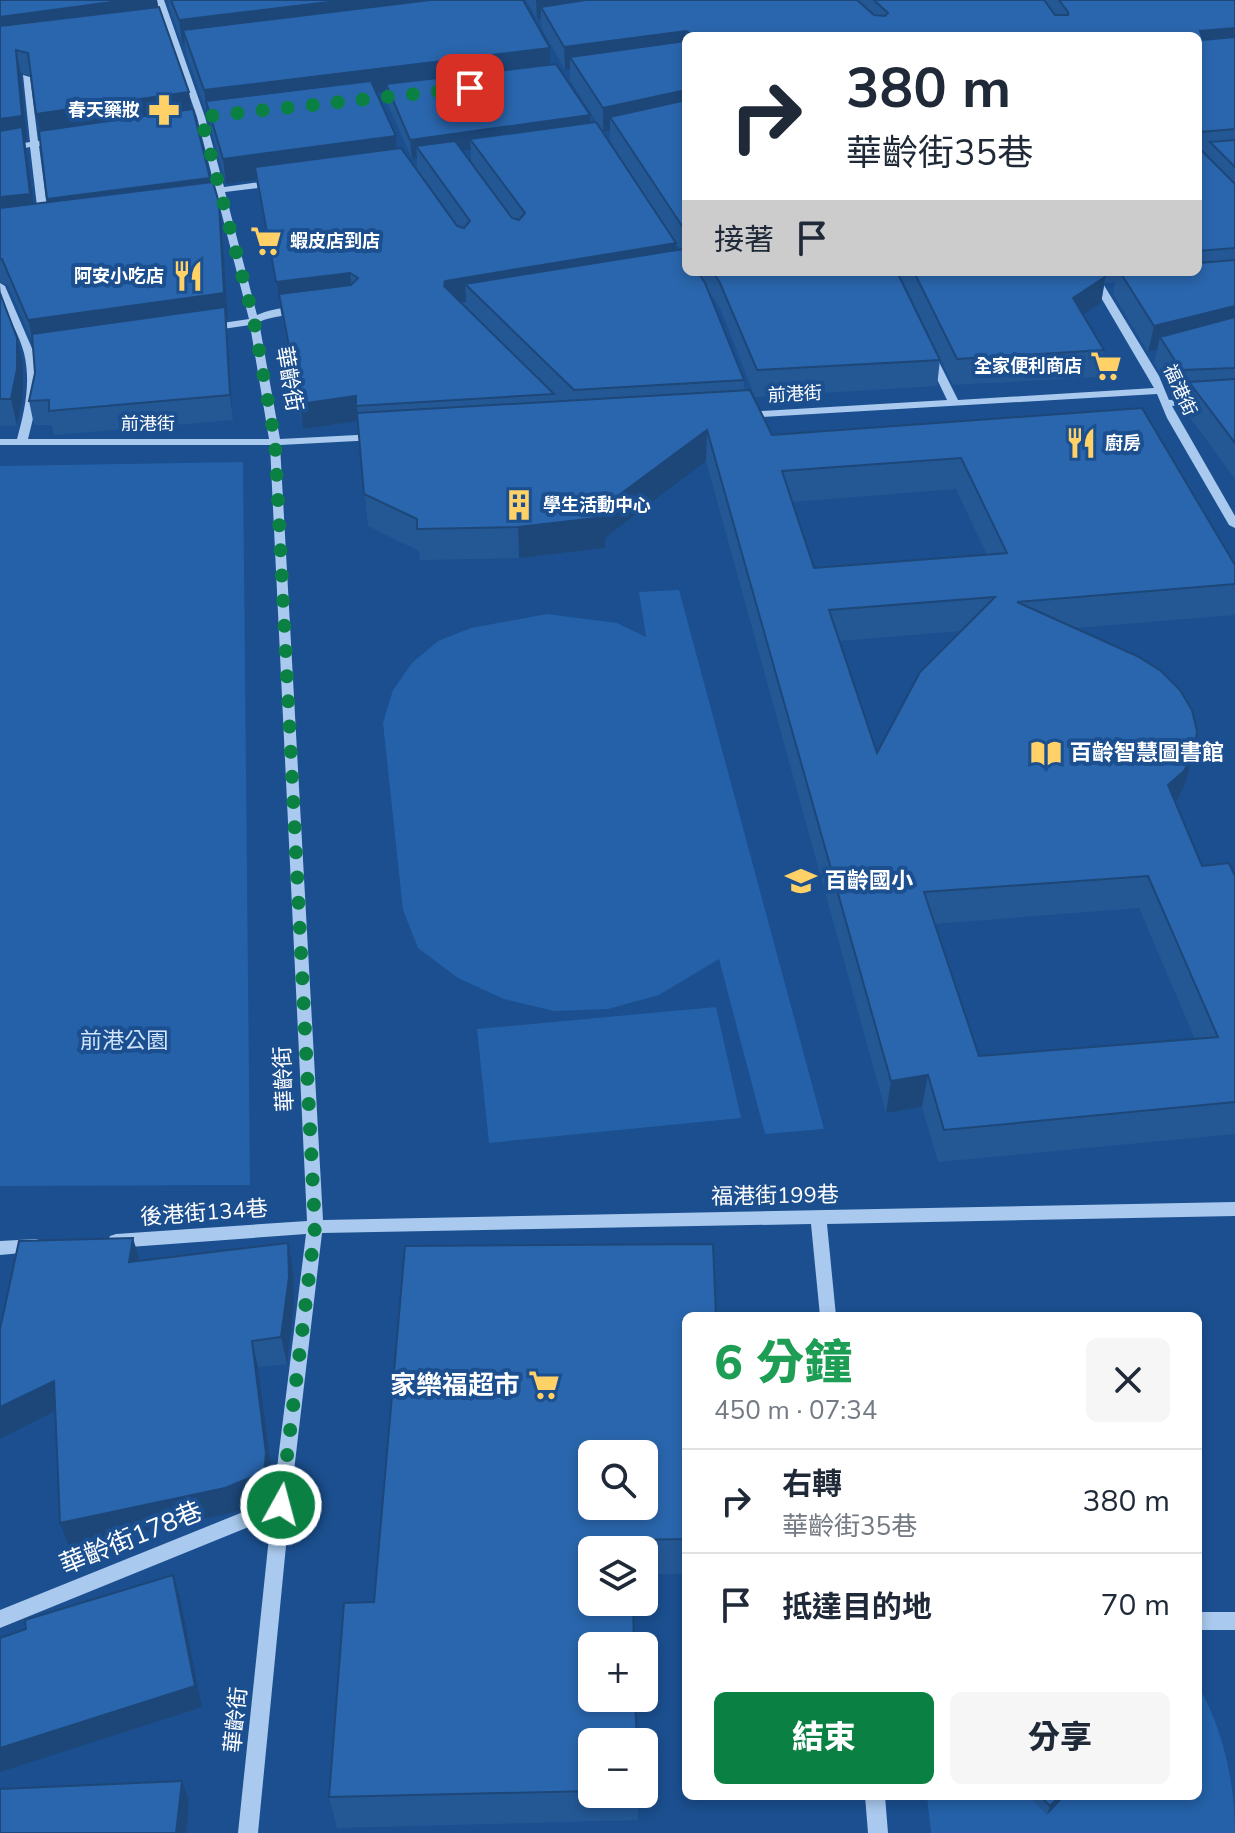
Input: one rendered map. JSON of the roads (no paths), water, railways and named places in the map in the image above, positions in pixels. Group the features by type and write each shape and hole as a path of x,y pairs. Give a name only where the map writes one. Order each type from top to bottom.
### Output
{"street":[{"path":"160,2 176,2"},
{"name":"華齡街","path":"160,2 179,48 201,117 254,321 275,442 315,1227 281,1505 248,1833"},
{"path":"152,25 167,23"},
{"path":"179,48 194,46"},
{"path":"26,77 44,223"},
{"path":"186,120 216,116"},
{"path":"0,150 65,139"},
{"path":"205,202 219,195 281,183"},
{"path":"29,225 58,221"},
{"name":"福港街","path":"1094,276 1235,525"},
{"path":"0,286 29,353 33,398 22,442"},
{"path":"1102,289 1116,288"},
{"name":"華齡街","path":"194,330 311,308"},
{"path":"927,348 954,403"},
{"path":"29,353 44,351"},
{"path":"1144,360 1160,356"},
{"name":"前港街","path":"739,416 1159,391"},
{"path":"1164,403 1235,399"},
{"path":"749,402 754,415"},
{"name":"前港街","path":"0,442 275,442 384,436"},
{"name":"福港街199巷","path":"315,1227 1235,1209"},
{"path":"818,1217 828,1312"},
{"name":"後港街134巷","path":"95,1242 315,1227"},
{"path":"0,1248 47,1245"},
{"name":"華齡街178巷","path":"0,1619 281,1505"},
{"path":"1202,1621 1235,1621"},
{"path":"875,1800 878,1833"}],"place":[{"name":"春天藥妝","path":"164,110"},
{"name":"蝦皮店到店","path":"266,241"},
{"name":"阿安小吃店","path":"188,276"},
{"name":"全家便利商店","path":"1106,366"},
{"name":"廚房","path":"1081,443"},
{"name":"學生活動中心","path":"519,505"},
{"name":"百齡智慧圖書館","path":"1046,753"},
{"name":"百齡國小","path":"801,881"},
{"name":"家樂福超市","path":"544,1385"}],"park label":[{"name":"前港公園","path":"124,1041"}]}
